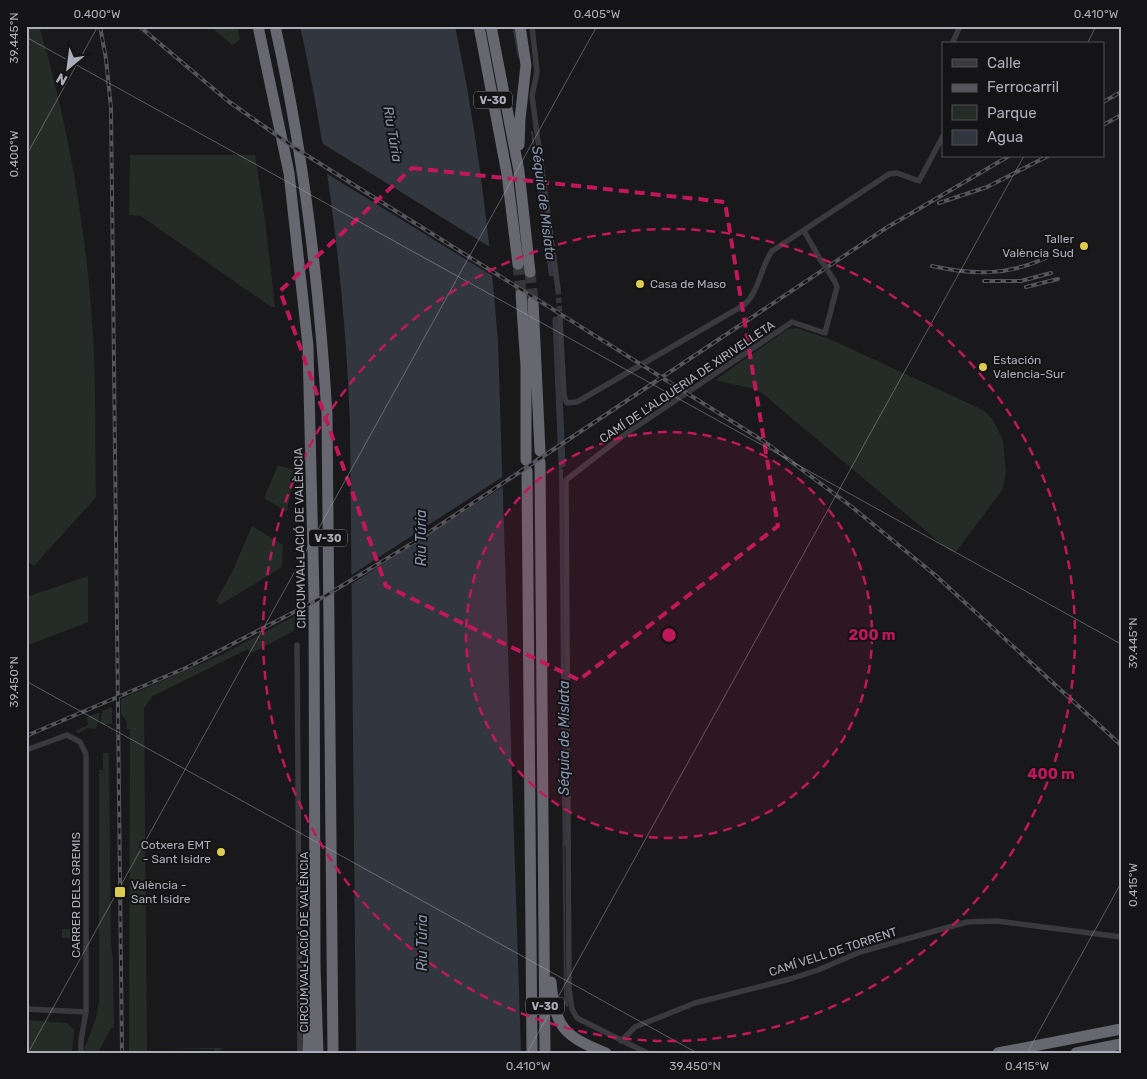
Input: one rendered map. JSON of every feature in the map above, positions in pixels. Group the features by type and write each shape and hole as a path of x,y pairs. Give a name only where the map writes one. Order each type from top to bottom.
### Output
{"highway":[{"name":"CIRCUMVAL·LACIÓ DE VALÈNCIA","path":"258,26 289,172 302,277 312,416 316,745 315,966 318,1053"},
{"path":"265,26 290,157 289,172"},
{"name":"V-30","path":"275,26 302,155 322,339 326,414 333,1053"},
{"name":"V-30","path":"479,26 513,173 518,264"},
{"name":"V-30","path":"489,26 530,272"},
{"path":"513,173 526,65 520,26"},
{"name":"V-30","path":"521,294 526,366 532,1053"},
{"name":"V-30","path":"533,301 540,456 545,1053"},
{"path":"544,960 550,975 555,1014 561,1025 581,1043 606,1053"},
{"path":"308,1053 310,983 315,966"},
{"path":"998,1053 1121,1029"},
{"path":"1076,1053 1121,1044"},
{"path":"1110,1053 1121,1052"}],"street":[{"path":"532,26 536,72 532,96 558,289"},
{"path":"953,42 960,26"},
{"path":"560,318 564,396 567,402 576,402 744,305 751,299 764,262 772,251 889,174 896,173 919,181 942,138"},
{"name":"CAMÍ DE L'ALQUERIA DE XIRIVELLETA","path":"621,1041 577,1018 572,1009 569,990 566,480 624,435 792,322 825,333 837,287 804,231"},
{"path":"297,645 300,1053"},
{"name":"CARRER DELS GREMIS","path":"26,750 64,735 77,740 84,747 86,758 86,1012 81,1040 81,1053"},
{"name":"CAMÍ VELL DE TORRENT","path":"621,1041 635,1027 695,1003 818,970 860,952 967,922 997,921 1121,937"},
{"path":"26,1010 86,1012"},
{"path":"621,1041 647,1053"}],"highlighted area":[{"path":"412,168 725,202 778,526 579,680 386,586 280,291"}],"green space":[{"path":"26,26 39,26 59,102 75,178 90,294 95,394 96,497 34,566 26,560"},
{"path":"210,26 237,26 240,40 232,45"},
{"path":"130,155 255,155 275,307 271,307 141,216 129,215"},
{"path":"797,328 832,340 983,410 993,420 1003,440 1006,472 1003,489 956,552 950,551 758,390 715,380 788,329"},
{"path":"278,465 294,470 287,512 264,498"},
{"path":"252,526 283,545 282,567 220,605 216,601 232,572"},
{"path":"88,576 88,622 26,646 26,597"},
{"path":"295,616 294,631 252,653 248,649 153,696 144,708 147,1053 129,1053 130,729 127,729 127,722 121,714 121,699 221,655"},
{"path":"112,707 112,724 100,724 102,711"},
{"path":"100,713 96,729 88,728 79,733 75,731 88,725 87,717"},
{"path":"103,753 109,753 111,946 113,959 114,1028 111,1028 98,1053 83,1053 97,1015 99,1001 99,770 103,770"},
{"path":"62,929 75,929 75,938 62,938"},
{"path":"26,1020 67,1023 74,1030 72,1053 26,1053"},
{"path":"167,1048 222,1048 215,1053 214,1049"}],"water":[{"name":"Riu Túria","path":"300,26 455,26 470,104 482,183 498,342 521,1053 356,1053 348,375 334,224 319,125"}],"pier":[{"path":"320,142 493,249 496,278 326,173"},
{"path":"507,474 507,484 350,585 350,576"}],"waterway":[{"name":"Séquia de Mislata","path":"513,26 519,57"},
{"name":"Séquia de Mislata","path":"532,132 550,274"},
{"name":"Séquia de Mislata","path":"549,242 552,273"},
{"name":"Séquia de Mislata","path":"554,320 560,463"},
{"name":"Séquia de Mislata","path":"556,320 562,464"},
{"name":"Séquia de Mislata","path":"560,468 565,1004"},
{"name":"Séquia de Mislata","path":"562,470 565,844"},
{"name":"Séquia de Mislata","path":"567,991 567,1006"}],"tunnel":[{"path":"518,264 521,294"},
{"path":"530,272 533,301"},
{"path":"558,289 560,318"}],"railway":[{"path":"100,26 106,59 111,108 122,1053"},
{"path":"139,26 228,101 295,148 765,442 852,507 935,575 1121,745"},
{"path":"1104,101 1121,92"},
{"path":"1104,124 1121,115"},
{"path":"26,736 188,667 325,596 416,541 886,228 1006,158"},
{"path":"939,203 987,187 1044,158"},
{"path":"932,266 962,271 990,272 1017,268 1046,258"},
{"path":"984,281 1021,281 1051,273"},
{"path":"1026,287 1058,279"}],"place":[{"name":"Taller València Sud","path":"1084,246"},
{"name":"Casa de Maso","path":"640,284"},
{"name":"Estación Valencia-Sur","path":"983,367"},
{"name":"Cotxera EMT - Sant Isidre","path":"221,852"},
{"name":"València - Sant Isidre","path":"120,892"}]}
